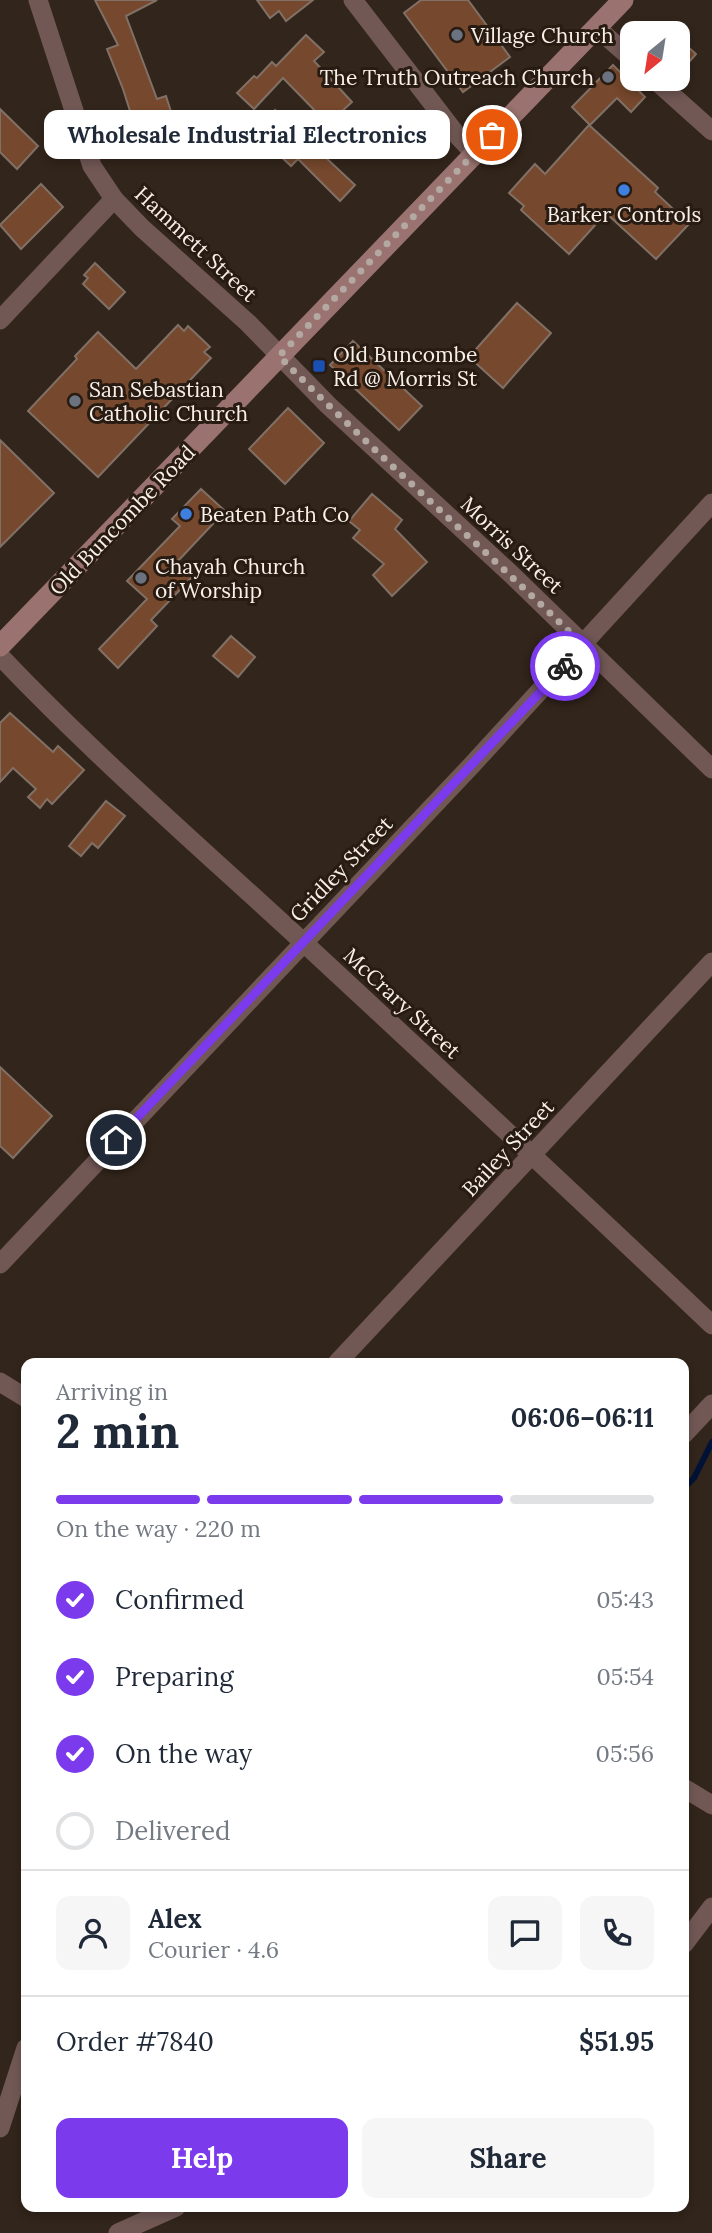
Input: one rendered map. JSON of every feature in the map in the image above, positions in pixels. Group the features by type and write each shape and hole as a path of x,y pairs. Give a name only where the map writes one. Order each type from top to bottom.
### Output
{"street":[{"name":"Hammett Street","path":"38,0 92,166 114,199 142,228 248,323 279,356"},
{"path":"353,0 456,134 474,153"},
{"name":"Old Buncombe Road","path":"0,646 623,0"},
{"path":"597,28 620,48"},
{"path":"667,91 712,131"},
{"path":"0,320 114,199"},
{"name":"Morris Street","path":"279,356 328,405 511,574 712,769"},
{"name":"Gridley Street","path":"0,1264 583,645 712,503"},
{"name":"McCrary Street","path":"0,656 41,700 105,761 303,942 712,1325"},
{"name":"Bailey Street","path":"342,1358 712,962"},
{"path":"0,1382 21,1395"},
{"path":"689,1429 712,1404"},
{"path":"689,1791 712,1805"},
{"path":"689,1937 712,1907"},
{"path":"0,2128 21,2063"},
{"path":"118,2233 165,2212"}],"building":[{"path":"95,0 157,0 126,16 157,99 166,96 174,121 137,133 107,49 118,45"},
{"path":"257,0 313,0 286,21 279,11 270,18"},
{"name":"Village Church","path":"421,0 468,0 510,57 463,92 404,13"},
{"path":"306,35 324,52 314,61 352,102 328,124 283,78 254,109 237,93 272,62 276,66"},
{"path":"690,49 696,54 690,61"},
{"path":"613,65 620,72 620,91 639,91 645,97 631,112 617,98 590,125 572,107"},
{"path":"0,109 38,146 17,169 0,152"},
{"path":"275,110 355,185 340,201 298,159 291,166 255,132"},
{"path":"589,125 658,188 655,192 689,224 656,259 606,213 569,254 521,210 524,206 509,193 535,164 545,174"},
{"path":"41,184 63,207 21,249 0,225"},
{"path":"95,263 125,292 109,309 83,284 88,278 84,275"},
{"path":"517,303 551,333 503,388 469,357"},
{"name":"San Sebastian Catholic Church","path":"178,325 184,331 188,326 210,347 204,352 211,358 98,477 28,411 77,359 75,356 98,332 136,369"},
{"path":"353,341 422,406 399,430 330,365"},
{"path":"288,408 324,443 285,484 249,449"},
{"path":"0,440 54,493 0,547"},
{"path":"201,489 225,511 178,561 194,575 151,620 157,626 118,668 99,649 147,599 127,581 180,526 172,519"},
{"path":"372,494 402,520 395,529 427,562 392,596 373,575 384,564 353,538 360,530 349,521"},
{"path":"231,636 255,657 238,677 213,656"},
{"path":"10,713 53,752 58,746 84,770 52,804 47,799 40,808 28,797 36,789 13,768 0,782 0,723"},
{"path":"106,801 125,816 98,848 92,843 81,856 69,846"},
{"path":"0,1067 52,1116 13,1158 0,1146"}],"waterway":[{"path":"689,1483 712,1442"}],"way so far":[{"path":"492,135 279,356 583,645 565,666"}],"place":[{"name":"Village Church","path":"457,35"},
{"name":"The Truth Outreach Church","path":"608,77"},
{"name":"Wholesale Industrial Electronics","path":"492,135"},
{"name":"Barker Controls","path":"624,190"},
{"name":"Old Buncombe Rd @ Morris St","path":"319,366"},
{"name":"San Sebastian Catholic Church","path":"75,401"},
{"name":"Beaten Path Co","path":"186,514"},
{"name":"Chayah Church of Worship","path":"141,578"}],"route":[{"path":"116,1140 565,666"}]}
